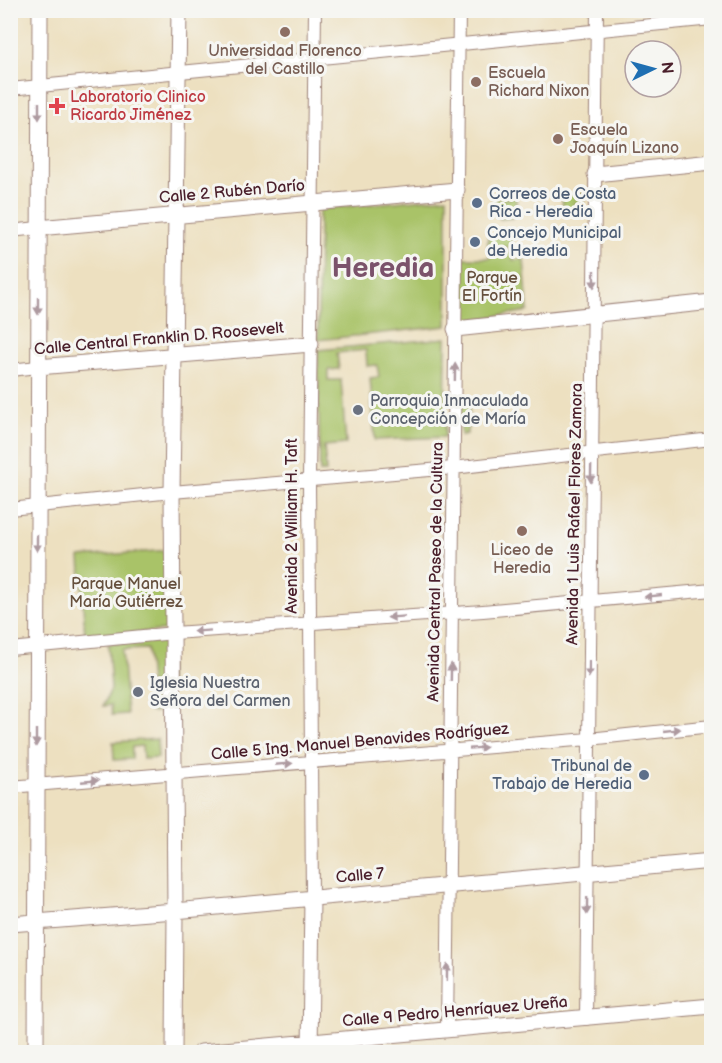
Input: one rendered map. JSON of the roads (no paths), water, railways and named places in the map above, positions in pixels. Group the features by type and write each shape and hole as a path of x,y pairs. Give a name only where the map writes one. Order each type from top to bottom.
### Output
{"main road":[{"path":"36,1053 39,10"},
{"path":"174,1053 176,911 172,492 178,10"},
{"path":"595,174 711,162"},
{"name":"Calle 2 Rubén Darío","path":"38,228 457,190"},
{"path":"455,329 711,302"},
{"name":"Calle Central Franklin D. Roosevelt","path":"38,367 311,344"},
{"name":"Calle 7","path":"10,924 176,911 711,861"},
{"name":"Avenida 2 William H. Taft","path":"310,1047 312,898"},
{"name":"Calle 9 Pedro Henríquez Ureña","path":"201,1053 310,1047 447,1030 711,1006"}],"street":[{"name":"Avenida 2 William H. Taft","path":"312,898 309,480 315,10"},
{"name":"Avenida Central Paseo de la Cultura","path":"447,1030 459,10"},
{"name":"Avenida 1 Luis Rafael Flores Zamora","path":"586,1019 597,10"},
{"path":"10,89 711,19"},
{"name":"Calle 2 Rubén Darío","path":"10,231 38,228"},
{"name":"Calle Central Franklin D. Roosevelt","path":"10,370 38,367"},
{"path":"10,509 172,492 453,468 711,439"},
{"path":"10,649 174,633 452,614 711,590"},
{"name":"Calle 5 Ing. Manuel Benavides Rodríguez","path":"10,788 589,739 711,726"}],"place":[{"name":"Universidad Florenco del Castillo","path":"285,32"},
{"name":"Escuela Richard Nixon","path":"476,82"},
{"name":"Laboratorio Clinico Ricardo Jiménez","path":"57,106"},
{"name":"Escuela Joaquín Lizano","path":"558,139"},
{"name":"Correos de Costa Rica - Heredia","path":"477,203"},
{"name":"Concejo Municipal de Heredia","path":"475,242"},
{"name":"Parroquia Inmaculada Concepción de María","path":"358,410"},
{"name":"Liceo de Heredia","path":"522,531"},
{"name":"Iglesia Nuestra Señora del Carmen","path":"138,692"},
{"name":"Tribunal de Trabajo de Heredia","path":"644,775"}],"district":[{"name":"Heredia","path":"383,268"}],"park label":[{"name":"Parque El Fortín","path":"492,287"},
{"name":"Parque Manuel María Gutiérrez","path":"126,593"}]}
